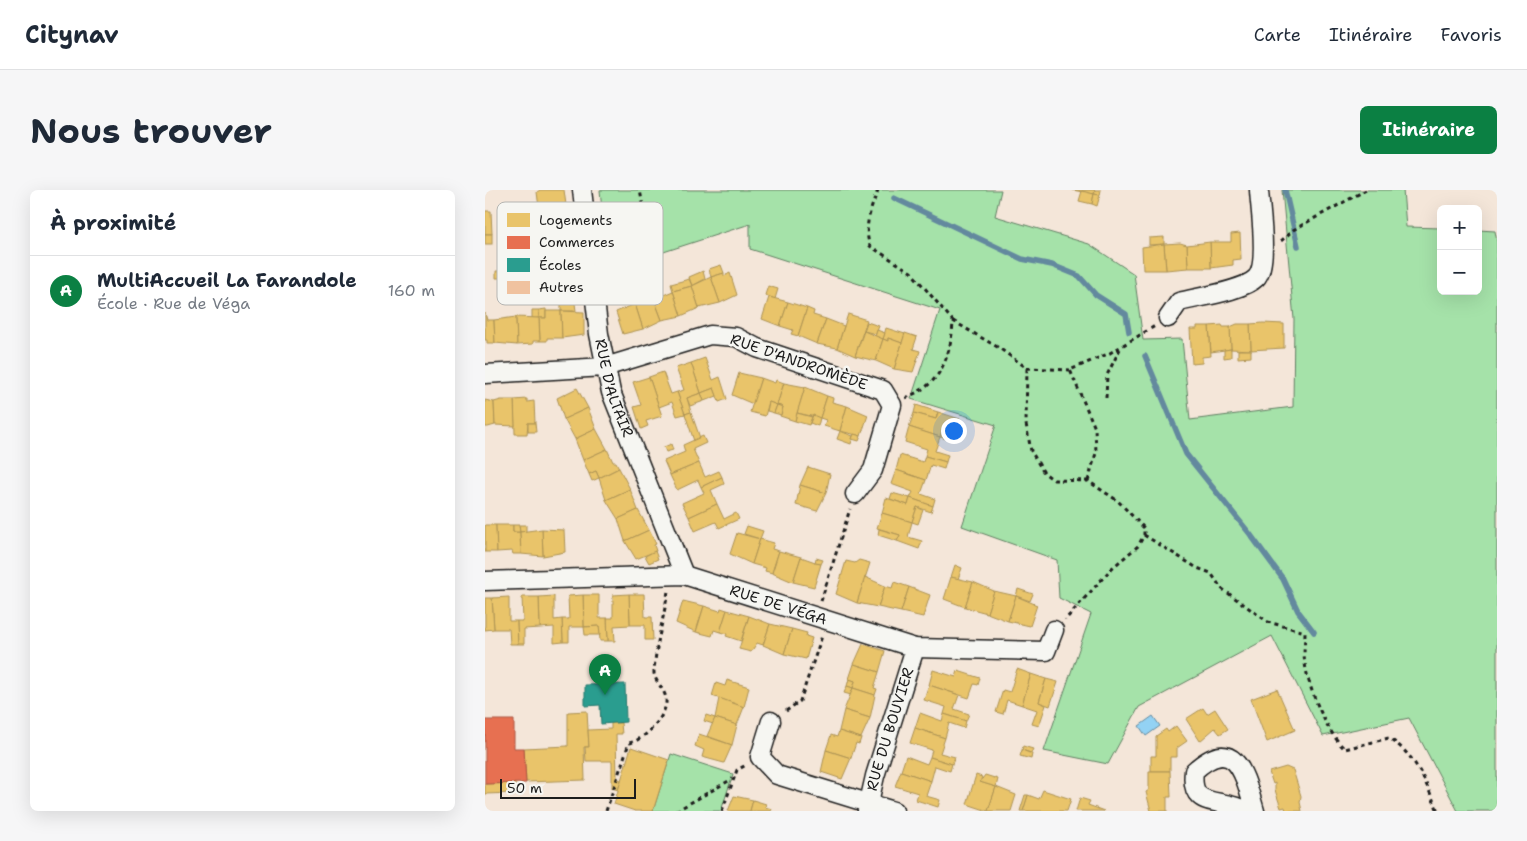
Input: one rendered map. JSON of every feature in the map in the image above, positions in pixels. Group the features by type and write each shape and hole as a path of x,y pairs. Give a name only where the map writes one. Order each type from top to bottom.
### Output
{"street":[{"path":"1168,318 1179,302 1243,286 1257,278 1262,266 1263,251 1259,190"},
{"name":"RUE D'ALTAIR","path":"596,305 605,367 611,392 678,575"},
{"name":"RUE D'ANDROMÈDE","path":"485,374 605,367 710,335 736,338 757,348 883,390 892,405"},
{"path":"855,494 873,470 892,405"},
{"name":"RUE DE VÉGA","path":"485,581 678,575 822,617 915,648 1046,651 1054,630"},
{"name":"RUE DU BOUVIER","path":"868,807 915,648"},
{"path":"771,721 760,757 777,775 868,807 894,811"},
{"path":"1246,811 1228,804 1211,806 1203,804 1196,795 1193,783 1195,771 1204,762 1221,756 1229,757 1242,768 1255,811"}],"path":[{"path":"878,190 867,219 867,236 870,246 911,272 953,322 999,348 1027,368 1070,370 1110,353 1168,318"},
{"path":"1290,232 1366,190"},
{"path":"892,405 928,386 943,365 952,341 953,322"},
{"path":"1106,398 1107,375 1119,349 1127,341"},
{"path":"1027,368 1026,424 1031,451 1044,473 1055,480 1088,481 1118,501 1143,528 1144,535 1138,546 1112,568 1073,612 1054,630"},
{"path":"1070,370 1095,428 1096,453 1088,481"},
{"path":"771,721 800,701 855,494"},
{"path":"1144,535 1197,568 1211,573 1221,588 1268,622 1305,632 1305,664 1317,701 1335,740 1345,749 1389,738 1405,749 1419,770 1438,811"},
{"path":"606,811 629,743 634,742 655,726 665,710 666,699 653,674 678,575"},
{"path":"722,811 737,770 760,757"},
{"path":"676,811 733,779"}],"green space":[{"path":"600,190 1001,190 995,216 1089,244 1134,274 1143,340 1182,339 1190,420 1293,407 1294,319 1282,190 1403,190 1406,227 1437,228 1437,295 1482,295 1482,230 1495,231 1497,242 1497,811 1458,811 1409,718 1323,736 1272,636 1139,707 1108,764 1044,751 1091,614 1059,598 1057,560 962,526 996,425 911,399 940,310 750,249 750,224 663,252 663,202 601,202"},
{"path":"671,754 733,774 721,811 653,811"}],"water":[{"path":"1153,716 1160,726 1146,736 1139,726"}],"building: Logements":[{"path":"540,190 564,190 566,202 538,202 537,192"},
{"path":"1072,190 1095,190 1094,194"},
{"path":"1095,190 1101,190 1100,195 1094,194"},
{"path":"1082,191 1094,194 1092,204 1079,201"},
{"path":"1094,194 1100,195 1097,206 1092,204"},
{"path":"485,211 491,211 492,234 485,234"},
{"path":"1240,233 1241,259 1233,260 1233,265 1211,268 1210,242 1231,242 1231,234"},
{"path":"485,234 492,234 492,244 485,244"},
{"path":"1164,237 1164,244 1149,245 1149,238"},
{"path":"1210,242 1211,268 1188,268 1187,245"},
{"path":"1180,243 1187,245 1188,268 1166,270 1164,244"},
{"path":"1164,244 1166,270 1143,270 1142,247"},
{"path":"721,265 724,273 711,277 709,269"},
{"path":"703,271 705,279 692,286 689,277"},
{"path":"724,273 724,276 730,273 737,295 720,303 711,277"},
{"path":"711,277 720,303 699,308 692,286"},
{"path":"689,279 692,286 673,291 671,284"},
{"path":"692,286 699,308 681,316 673,291"},
{"path":"768,286 778,289 775,299 765,295"},
{"path":"673,291 681,316 662,320 656,305 663,305 663,295"},
{"path":"769,297 788,302 780,326 762,319"},
{"path":"788,302 807,308 798,336 791,334 793,330 780,326"},
{"path":"561,305 575,305 576,311 561,311"},
{"path":"635,305 656,305 662,320 643,329"},
{"path":"635,305 643,329 623,334 616,312"},
{"path":"807,308 814,311 813,315 826,319 817,344 798,336"},
{"path":"546,309 546,318 539,318 539,310"},
{"path":"532,310 539,310 539,318 532,319"},
{"path":"546,311 561,311 562,338 547,338 547,341 540,341 539,318 546,318"},
{"path":"561,311 584,312 584,335 562,338"},
{"path":"485,313 487,320 494,320 495,343 487,343 487,340 485,340"},
{"path":"848,314 867,320 855,356 837,348"},
{"path":"516,317 517,345 495,343 494,320"},
{"path":"516,317 539,318 540,341 533,341 533,344 517,345"},
{"path":"826,319 844,326 837,348 817,344"},
{"path":"867,322 879,326 876,334 864,331"},
{"path":"1237,324 1250,324 1251,350 1231,349 1230,327"},
{"path":"1250,324 1284,324 1284,348 1251,350"},
{"path":"1222,325 1223,327 1230,327 1231,349 1211,352 1209,326"},
{"path":"1197,326 1209,326 1211,356 1202,357 1202,363 1192,364 1190,329 1197,329"},
{"path":"886,328 905,334 902,343 888,338 888,341 883,339"},
{"path":"877,330 885,333 883,339 875,337"},
{"path":"864,331 883,339 876,361 855,356"},
{"path":"905,333 917,337 913,349 920,351 913,372 894,369"},
{"path":"888,338 902,343 894,369 876,361 883,339 888,341"},
{"path":"1231,349 1231,357 1224,358 1224,350"},
{"path":"1238,350 1251,350 1251,357 1238,358"},
{"path":"705,358 713,380 720,377 727,399 719,402 714,388 701,393 691,363"},
{"path":"691,363 701,393 687,398 691,412 685,414 677,392 684,390 676,368"},
{"path":"663,372 671,394 677,392 685,414 677,416 672,402 659,407 649,377"},
{"path":"739,373 761,378 753,404 732,395"},
{"path":"649,377 662,416 646,421 648,426 641,429 634,407 641,405 633,382"},
{"path":"761,378 775,383 776,380 784,383 777,405 769,402 765,416 750,412"},
{"path":"784,383 805,387 795,421 780,416 783,407 777,405"},
{"path":"805,387 827,396 820,418 797,413"},
{"path":"577,388 588,408 564,419 557,398"},
{"path":"714,388 717,396 704,401 701,393"},
{"path":"701,393 704,401 690,406 687,398"},
{"path":"827,396 833,398 832,402 847,406 840,431 824,426 826,420 820,418"},
{"path":"527,399 527,402 534,401 535,423 528,423 527,434 515,434 514,400"},
{"path":"485,400 494,402 495,425 488,427 485,427"},
{"path":"514,400 515,426 495,425 494,402"},
{"path":"769,402 777,405 774,413 767,411"},
{"path":"777,405 783,407 781,415 774,413"},
{"path":"916,405 938,412 936,419 914,413"},
{"path":"847,406 868,415 861,436 840,431"},
{"path":"588,408 596,429 575,439 564,419"},
{"path":"691,412 700,438 694,441 685,414"},
{"path":"938,412 960,419 957,426 945,422 940,437 909,427 914,413 936,419"},
{"path":"797,413 812,417 809,425 795,421"},
{"path":"813,415 820,418 818,426 810,423"},
{"path":"945,422 952,424 947,439 940,437"},
{"path":"528,423 535,423 536,432 528,432"},
{"path":"909,427 940,437 935,451 948,455 946,462 925,456 927,449 905,442"},
{"path":"596,429 607,449 583,460 575,439"},
{"path":"840,431 853,436 851,444 837,439"},
{"path":"854,434 861,436 859,441 852,439"},
{"path":"703,436 706,443 693,449 699,463 670,475 664,461 685,452 683,445"},
{"path":"671,444 673,450 666,452 664,447"},
{"path":"607,449 613,462 616,462 619,468 599,478 596,471 589,474 583,460"},
{"path":"900,455 923,462 925,456 946,462 944,469 931,465 926,480 896,470"},
{"path":"699,463 705,477 719,471 722,477 701,487 698,480 677,490 670,475"},
{"path":"808,467 830,474 826,493 800,485"},
{"path":"619,468 630,489 606,500 599,478"},
{"path":"896,470 926,480 921,494 935,499 933,506 910,498 913,492 891,484"},
{"path":"596,471 599,478 592,481 589,474"},
{"path":"722,477 724,484 711,490 717,504 689,517 682,503 704,493 701,487"},
{"path":"800,485 826,493 817,511 796,505"},
{"path":"630,489 638,510 618,519 606,500"},
{"path":"892,493 910,498 908,505 890,499"},
{"path":"886,498 908,505 910,498 933,506 931,512 917,507 912,522 882,513"},
{"path":"717,504 724,519 736,513 739,519 719,528 716,522 695,531 689,517"},
{"path":"917,507 923,510 918,524 912,522"},
{"path":"638,510 649,530 625,541 618,519"},
{"path":"882,513 912,522 908,537 922,541 919,549 897,541 900,535 877,528"},
{"path":"485,525 496,525 497,552 485,552"},
{"path":"496,525 513,525 513,532 520,532 521,554 513,554 512,551 497,552"},
{"path":"513,525 519,525 520,532 513,532"},
{"path":"519,525 526,525 526,532 520,532"},
{"path":"747,526 763,531 760,539 744,534"},
{"path":"542,529 564,530 565,552 543,556"},
{"path":"542,529 543,556 521,554 520,532"},
{"path":"879,529 900,535 897,541 878,535"},
{"path":"649,530 656,544 654,545 656,551 636,559 625,541"},
{"path":"737,533 760,539 752,564 730,554"},
{"path":"760,539 774,543 772,549 779,551 772,573 765,571 766,568 752,564"},
{"path":"655,551 658,559 649,563 645,556"},
{"path":"779,551 801,557 793,582 772,573"},
{"path":"801,557 821,564 814,587 793,582"},
{"path":"816,558 823,560 821,564 815,563"},
{"path":"859,560 870,563 857,603 836,594 846,561 855,563"},
{"path":"955,565 962,568 958,579 951,577"},
{"path":"865,577 885,586 878,607 857,603"},
{"path":"951,577 973,582 965,607 944,599"},
{"path":"894,582 909,587 901,612 878,607 885,586 892,588"},
{"path":"973,582 994,591 987,613 965,607"},
{"path":"909,587 930,595 923,617 901,612"},
{"path":"1018,589 1033,594 1030,601 1016,596"},
{"path":"994,591 1016,596 1008,621 987,613"},
{"path":"629,594 644,594 645,617 652,617 653,640 645,640 645,625 630,625"},
{"path":"629,594 630,625 614,626 615,641 608,641 607,618 613,618 613,595"},
{"path":"583,595 599,595 599,618 607,618 608,641 600,641 599,626 584,627"},
{"path":"583,595 584,627 569,627 569,642 563,642 562,619 569,619 568,596"},
{"path":"554,596 554,620 562,619 563,642 554,643 554,627 540,628 539,597"},
{"path":"1016,596 1037,605 1030,626 1008,621"},
{"path":"509,597 509,621 517,621 518,644 510,644 509,629 494,629 492,598"},
{"path":"522,597 539,597 540,628 524,629 524,644 518,644 517,621 523,621"},
{"path":"485,598 492,598 494,629 485,630"},
{"path":"683,601 704,606 696,632 676,623"},
{"path":"704,606 720,611 721,608 727,610 720,632 714,630 712,636 696,632"},
{"path":"727,610 749,616 741,641 720,632"},
{"path":"749,616 770,624 763,645 757,643 751,652 739,649"},
{"path":"770,624 792,629 784,654 763,645"},
{"path":"599,626 600,635 585,635 584,627"},
{"path":"792,629 807,633 806,636 812,638 806,659 784,654"},
{"path":"863,644 885,651 879,672 854,664"},
{"path":"854,664 879,672 874,688 877,689 875,695 853,688 855,681 849,679"},
{"path":"1017,669 1031,674 1022,705 1007,700 1003,714 996,712 1003,690 1010,692"},
{"path":"933,670 956,677 958,671 980,678 978,685 974,684 969,698 929,685"},
{"path":"1031,674 1046,679 1039,702 1046,705 1039,726 1032,724 1037,710 1022,705"},
{"path":"849,679 855,681 853,688 847,686"},
{"path":"1046,679 1058,682 1050,706 1039,702"},
{"path":"727,680 749,687 744,707 712,696 716,683 725,686"},
{"path":"929,685 959,695 954,709 969,714 966,721 944,714 946,707 924,700"},
{"path":"847,686 853,688 851,695 844,693"},
{"path":"853,688 875,695 870,718 844,710"},
{"path":"1277,689 1295,730 1267,742 1251,699"},
{"path":"719,698 744,707 737,725 715,718"},
{"path":"1203,708 1207,714 1215,709 1228,729 1220,734 1215,728 1200,741 1186,719"},
{"path":"844,710 870,718 861,738 839,731"},
{"path":"587,711 589,747 584,747 585,780 526,782 524,748 568,746 568,712"},
{"path":"920,713 942,721 944,714 966,721 964,728 949,723 945,738 915,728"},
{"path":"706,715 715,718 713,724 704,721"},
{"path":"715,718 737,725 732,745 707,736"},
{"path":"611,723 621,723 622,734 616,734 617,778 621,780 618,790 612,788 612,761 586,761 585,747 589,747 588,730 611,729"},
{"path":"1176,726 1187,741 1177,748 1177,757 1170,757 1170,771 1151,771 1151,756 1156,756 1156,736 1166,729 1168,732"},
{"path":"915,728 945,738 940,753 955,757 952,764 930,757 932,750 910,743"},
{"path":"839,731 861,738 859,744 856,743 851,758 826,750 831,735 837,737"},
{"path":"699,734 732,745 724,763 702,757 704,750 695,746"},
{"path":"1023,746 1033,749 1031,753 1022,750"},
{"path":"631,747 669,760 653,811 635,811 614,804"},
{"path":"826,750 851,758 842,779 821,772"},
{"path":"1022,750 1032,754 1031,759 1020,756"},
{"path":"906,756 927,764 930,757 952,764 950,771 935,766 931,781 901,771"},
{"path":"1286,767 1293,770 1301,796 1302,811 1286,811 1285,807 1281,808 1275,790 1275,783 1273,784 1269,772"},
{"path":"901,771 931,781 926,796 940,800 938,807 916,800 918,793 895,786"},
{"path":"1149,771 1170,771 1171,797 1167,797 1167,811 1151,811 1146,792 1149,790"},
{"path":"976,775 982,777 980,782 996,787 988,811 967,804"},
{"path":"985,775 998,779 996,787 980,782"},
{"path":"515,783 515,793 485,794 485,784"},
{"path":"996,787 1016,795 1011,811 988,811"},
{"path":"1043,790 1071,799 1067,811 1023,811 1028,795 1039,799"},
{"path":"1025,795 1028,795 1023,811 1020,811"},
{"path":"734,796 753,800 750,811 728,811"},
{"path":"1080,798 1090,801 1088,805 1104,811 1076,811"},
{"path":"753,800 766,804 765,807 772,809 771,811 750,811"}],"building: Commerces":[{"path":"485,720 514,720 514,748 524,748 526,783 485,784"}],"building: Écoles":[{"path":"625,684 626,722 601,724 600,705 585,706 585,685"}],"waterway":[{"path":"1285,190 1298,246"},
{"path":"894,198 1022,259 1052,265 1079,276 1096,295 1126,314 1129,332"},
{"path":"1145,356 1186,454 1250,534 1283,579 1298,611 1314,632"}],"place":[{"name":"MultiAccueil La Farandole","path":"605,695"}]}
